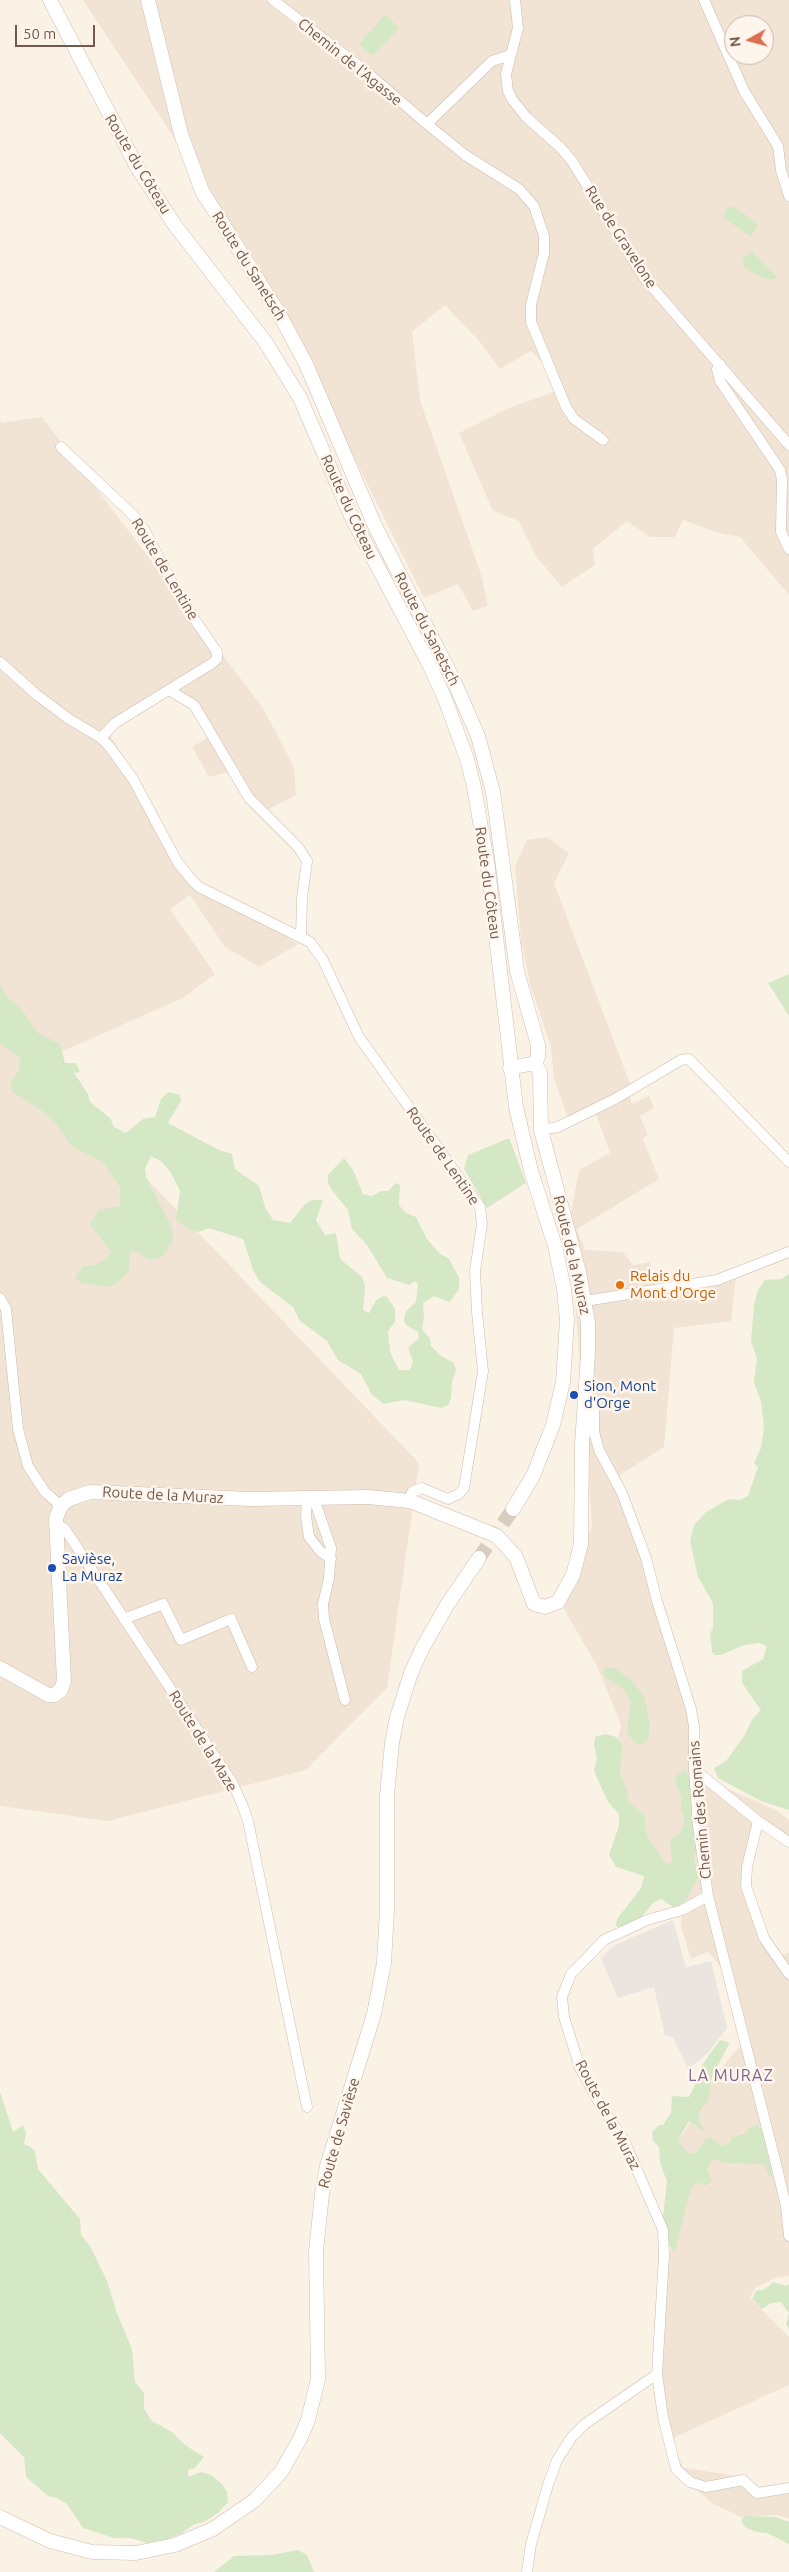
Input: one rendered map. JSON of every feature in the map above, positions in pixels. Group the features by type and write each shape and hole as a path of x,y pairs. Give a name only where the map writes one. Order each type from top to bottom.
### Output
{"street":[{"name":"Route du Côteau","path":"50,0 137,167 183,235 266,343 295,389 351,516 445,699 467,759 480,819 488,868 510,1068"},
{"name":"Route du Sanetsch","path":"148,0 181,134 202,191 278,312 306,364 376,526 453,679 478,736 494,792 517,971 538,1045 538,1057 535,1063"},
{"name":"Chemin de l'Agasse","path":"273,0 363,69 466,155 519,189 534,206 544,236 544,253 532,298 531,322 566,407 574,419 603,440"},
{"name":"Rue de Gravelone","path":"516,0 518,28 510,54 506,83 517,108 568,157 645,279 789,445"},
{"path":"704,0 744,91 778,146 781,170 789,196"},
{"path":"427,124 492,61 510,54"},
{"path":"720,364 717,369 720,381 780,470 782,480 781,532 789,549"},
{"name":"Route de Lentine","path":"61,447 134,516 145,531 180,598 217,652 217,659 211,664 115,723 101,738"},
{"name":"Route de Lentine","path":"0,662 49,704 101,738 133,779 178,863 199,887 310,942 319,953 360,1037 441,1156 475,1198 482,1216 475,1271 477,1312 484,1371 464,1488 459,1494 448,1498 422,1488 412,1492 410,1501"},
{"path":"169,690 194,705 249,798 298,847 307,861 302,898 301,937"},
{"path":"541,1130 558,1127 681,1060 689,1059 789,1162"},
{"path":"513,1509 533,1476 553,1425 563,1382 567,1336 566,1304 558,1260 519,1126 510,1068 535,1063"},
{"name":"Route de la Muraz","path":"61,1506 77,1495 106,1492 236,1499 368,1497 410,1501 497,1536 516,1557 532,1602 542,1607 553,1605 561,1596 573,1575 581,1544 582,1444 588,1339 585,1302 541,1130 540,1073 535,1063"},
{"path":"585,1302 718,1280 789,1252"},
{"path":"0,1298 6,1309 18,1429 28,1466 45,1492 61,1506 55,1523 63,1687 57,1694 51,1696 0,1668"},
{"name":"Chemin des Romains","path":"585,1397 594,1402 594,1432 598,1450 622,1493 646,1558 657,1601 680,1671 694,1726 694,1769 698,1826 708,1896 776,2164 786,2206 789,2236"},
{"path":"310,1499 306,1516 309,1537 320,1551 331,1559"},
{"path":"310,1499 328,1537 331,1559 323,1604 324,1618 345,1700"},
{"name":"Route de la Maze","path":"55,1523 65,1529 233,1784 248,1820 307,2107"},
{"name":"Route de Savièse","path":"0,2517 30,2534 71,2548 116,2554 154,2550 194,2538 243,2510 281,2472 296,2447 308,2420 318,2379 316,2251 325,2175 374,2014 384,1962 387,1926 387,1795 391,1752 397,1717 411,1672 423,1647 447,1605 479,1558"},
{"path":"124,1618 163,1604 181,1640 231,1619 252,1667"},
{"path":"694,1769 758,1821 789,1842"},
{"path":"758,1821 747,1867 746,1886 764,1938 789,1974"},
{"name":"Route de la Muraz","path":"708,1896 682,1910 647,1920 604,1940 571,1974 562,1997 564,2017 580,2068 601,2106 624,2140 663,2230 664,2256 657,2374 669,2444 676,2469 690,2482 706,2487 743,2480 757,2493 789,2488"},
{"path":"527,2572 531,2544 548,2485 557,2460 571,2438 586,2424 657,2374"}],"shaded area":[{"path":"83,0 789,0 789,595 740,537 718,533 683,520 675,537 650,537 627,521 593,549 595,565 562,587 535,555 519,521 493,511 459,433 509,408 556,391 546,366 531,351 500,369 480,342 445,305 412,332 420,400 481,574 488,606 473,611 458,584 424,598 260,268"},
{"path":"42,417 263,708 294,767 296,795 267,810 228,772 209,777 192,747 209,737 179,688 116,726 111,737 143,787 178,858 201,883 298,944 259,967 225,947 190,895 170,909 215,974 183,998 52,1056 79,1108 419,1463 387,1688 306,1770 108,1821 0,1806 0,420 2,423"},
{"path":"547,837 569,853 554,883 631,1086 628,1088 632,1104 649,1096 654,1108 640,1116 648,1135 643,1139 659,1179 577,1229 585,1250 623,1252 633,1265 650,1262 655,1288 681,1285 737,1270 731,1321 674,1328 664,1447 620,1475 684,1674 698,1767 726,1788 776,1810 789,1820 789,1835 787,1838 755,1823 748,1905 779,1955 789,1953 789,2276 775,2278 755,2288 750,2298 789,2337 789,2385 671,2439 676,2455 684,2468 739,2476 759,2490 789,2485 789,2519 777,2515 741,2517 712,2503 675,2471 656,2398 666,2278 678,2203 679,2139 701,2106 715,2076 749,2035 734,1981 708,1952 691,1959 681,1926 684,1881 659,1882 611,1771 621,1725 598,1668 564,1609 592,1525 569,1223 579,1170 610,1153 596,1114 568,1118 554,1079 551,1047 530,984 521,941 515,866 527,840"},
{"path":"673,1920 686,1967 711,1961 727,2028 708,2053 688,2069 673,2037 665,2036 654,1987 618,1998 601,1958 613,1946"}],"green space":[{"path":"385,15 399,28 373,56 359,44"},
{"path":"733,206 758,224 751,237 723,217 726,209"},
{"path":"752,251 777,277 772,280 756,275 743,266 742,259"},
{"path":"789,974 789,1016 768,983"},
{"path":"0,985 9,999 19,1006 38,1033 60,1044 65,1063 76,1063 80,1072 74,1073 88,1094 90,1102 110,1118 114,1127 126,1133 143,1119 155,1117 161,1099 169,1092 180,1095 181,1101 168,1123 219,1150 232,1154 235,1169 259,1186 265,1207 273,1220 290,1223 305,1204 312,1200 323,1200 316,1220 325,1235 336,1233 340,1259 362,1277 365,1286 363,1310 369,1313 376,1300 383,1296 387,1297 395,1309 395,1322 388,1331 390,1352 399,1370 410,1370 413,1361 408,1348 419,1338 418,1332 406,1325 404,1320 406,1311 416,1302 418,1284 415,1281 409,1285 387,1278 367,1245 352,1229 348,1210 331,1189 328,1183 328,1175 344,1158 353,1170 363,1194 372,1196 381,1191 388,1191 396,1183 400,1185 399,1205 406,1213 416,1217 427,1239 439,1253 449,1259 459,1278 459,1289 450,1302 434,1296 423,1303 424,1318 422,1329 430,1339 431,1346 441,1356 454,1363 456,1370 448,1405 442,1408 404,1400 384,1404 372,1395 361,1374 338,1360 327,1341 300,1321 293,1307 260,1282 253,1270 243,1239 209,1228 199,1232 190,1230 176,1219 180,1191 171,1173 161,1161 151,1156 145,1169 146,1177 172,1228 173,1241 162,1257 149,1260 135,1251 130,1252 129,1270 125,1276 111,1287 81,1283 75,1278 83,1266 94,1265 106,1259 111,1252 90,1224 99,1210 120,1206 120,1187 102,1161 87,1155 70,1144 56,1124 41,1110 13,1093 10,1082 18,1072 21,1059 0,1043"},
{"path":"509,1138 526,1183 487,1208 464,1169 468,1155"},
{"path":"789,1274 789,1810 761,1801 718,1778 714,1768 726,1761 744,1736 753,1718 761,1710 742,1683 742,1671 763,1659 767,1646 759,1643 744,1645 721,1655 715,1655 712,1652 710,1633 713,1628 713,1603 698,1577 690,1541 694,1525 706,1512 729,1499 740,1500 748,1496 758,1467 754,1463 761,1448 764,1427 761,1401 754,1383 757,1358 751,1341 754,1304 758,1290 765,1280 781,1279"},
{"path":"606,1667 615,1668 630,1679 644,1696 650,1724 648,1739 642,1745 635,1742 627,1733 631,1701 622,1688 606,1678 603,1671"},
{"path":"605,1734 616,1737 622,1744 620,1774 628,1793 627,1801 645,1816 648,1838 666,1864 672,1862 670,1845 672,1838 681,1832 685,1819 681,1810 682,1796 675,1784 676,1776 686,1770 689,1777 696,1851 694,1857 698,1878 683,1906 675,1908 661,1899 653,1903 632,1928 616,1926 617,1919 641,1888 644,1876 616,1867 609,1855 619,1826 619,1814 608,1802 594,1771 597,1758 594,1745 595,1737"},
{"path":"720,2040 729,2044 712,2077 708,2101 699,2111 699,2121 705,2132 689,2121 679,2138 680,2144 688,2153 696,2153 705,2140 710,2137 722,2146 729,2143 731,2138 745,2134 750,2127 758,2125 763,2131 772,2175 769,2176 764,2164 728,2163 712,2159 707,2170 712,2180 706,2186 699,2182 691,2188 675,2251 667,2244 663,2217 667,2181 660,2163 659,2147 653,2141 652,2132 659,2125 663,2125 671,2113 672,2096 689,2097 698,2079 702,2065"},
{"path":"0,2092 13,2132 23,2125 26,2133 24,2144 31,2147 35,2152 38,2169 80,2219 81,2235 90,2246 107,2281 117,2313 132,2349 135,2382 144,2393 144,2409 152,2421 172,2432 185,2445 204,2457 195,2468 188,2470 188,2477 201,2472 211,2475 222,2484 227,2492 228,2502 219,2512 206,2521 193,2525 182,2533 168,2539 147,2543 131,2538 114,2538 83,2528 67,2504 57,2498 48,2496 26,2477 24,2457 0,2433"},
{"path":"773,2282 786,2286 789,2284 789,2313 781,2302 771,2303 762,2309 752,2299 756,2291 765,2289"},
{"path":"789,2313 789,2329 786,2324"},
{"path":"745,2516 775,2517 789,2522 789,2544 767,2533 756,2532 745,2527 741,2520"},
{"path":"298,2550 307,2555 314,2572 214,2572 234,2556 272,2555"}],"tunnel":[{"path":"479,1558 513,1509"}],"place":[{"name":"Relais du Mont d'Orge","path":"620,1285"},
{"name":"Sion, Mont d'Orge","path":"574,1395"},
{"name":"Savièse, La Muraz","path":"52,1568"}],"district":[{"name":"LA MURAZ","path":"731,2076"}]}
